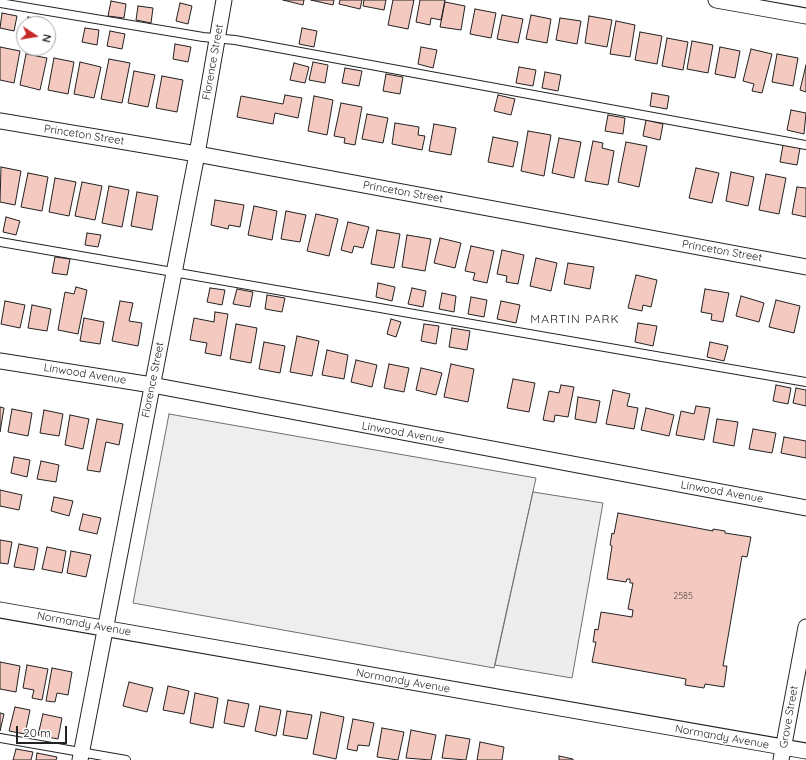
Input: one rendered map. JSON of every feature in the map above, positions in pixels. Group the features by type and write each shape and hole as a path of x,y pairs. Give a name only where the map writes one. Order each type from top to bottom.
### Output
{"street":[{"name":"Florence Street","path":"80,756 197,154 224,0"},
{"path":"716,0 806,16"},
{"name":"Princeton Street","path":"0,121 197,154 806,267"},
{"name":"Linwood Avenue","path":"0,361 152,385 806,508"},
{"name":"Normandy Avenue","path":"0,610 106,628 782,754 806,751"},
{"name":"Grove Street","path":"782,754 806,627"}],"lane":[{"path":"0,3 195,36 218,38 806,145"},
{"path":"0,242 806,382"},
{"path":"0,738 80,756 126,760"}],"shaded area":[{"path":"169,414 536,478 494,668 133,603"},
{"path":"533,492 603,503 572,678 495,665"}],"building":[{"path":"283,0 304,0 303,5"},
{"path":"311,0 334,0 333,5"},
{"path":"340,0 362,0 360,9 339,4"},
{"path":"364,0 386,0 384,10 363,6"},
{"path":"393,0 414,0 408,29 388,25"},
{"path":"420,0 445,0 441,20 431,18 430,25 416,22"},
{"path":"111,1 126,4 124,18 108,16"},
{"path":"445,2 465,6 461,30 440,27"},
{"path":"180,3 192,6 188,24 176,21"},
{"path":"138,6 153,8 151,23 136,20"},
{"path":"475,9 496,13 491,38 470,34"},
{"path":"2,13 17,16 14,31 0,28"},
{"path":"502,15 523,19 518,43 497,39"},
{"path":"531,15 551,19 547,43 526,39"},
{"path":"589,16 612,20 607,47 585,43"},
{"path":"560,18 581,21 577,44 556,40"},
{"path":"616,21 635,25 630,57 610,54"},
{"path":"85,28 99,30 97,45 82,42"},
{"path":"302,28 317,31 314,47 299,44"},
{"path":"110,31 125,34 122,49 107,46"},
{"path":"640,32 662,36 657,64 635,60"},
{"path":"667,38 688,42 683,70 662,66"},
{"path":"692,41 713,45 708,73 687,69"},
{"path":"175,44 191,47 188,62 173,59"},
{"path":"0,47 16,50 16,56 19,56 14,83 0,80"},
{"path":"421,47 437,50 433,68 418,64"},
{"path":"720,47 740,51 735,78 715,74"},
{"path":"751,49 772,54 762,93 752,91 754,84 743,81"},
{"path":"777,54 798,58 793,86 772,82"},
{"path":"26,56 47,58 40,90 20,85"},
{"path":"54,58 74,62 68,94 48,90"},
{"path":"109,59 130,63 122,103 101,99"},
{"path":"80,62 101,67 94,98 74,94"},
{"path":"313,62 328,65 325,83 309,80"},
{"path":"294,63 309,67 305,83 290,80"},
{"path":"806,65 806,92 800,90"},
{"path":"519,67 536,70 533,86 516,83"},
{"path":"345,68 362,71 359,86 342,83"},
{"path":"134,71 155,75 148,107 128,103"},
{"path":"545,72 561,75 558,91 542,88"},
{"path":"386,74 403,77 400,94 383,91"},
{"path":"162,76 183,80 177,112 156,108"},
{"path":"652,93 669,96 667,109 650,106"},
{"path":"285,95 302,98 298,118 275,113 273,124 237,117 241,96 283,104"},
{"path":"498,95 515,99 511,115 494,111"},
{"path":"314,96 333,100 327,135 308,131"},
{"path":"341,103 362,107 355,145 344,143 345,138 334,136"},
{"path":"791,110 806,113 804,134 787,130"},
{"path":"367,114 388,118 383,143 362,139"},
{"path":"608,115 625,118 623,134 605,131"},
{"path":"646,120 663,124 660,140 643,136"},
{"path":"395,123 419,127 418,135 425,136 422,150 392,144"},
{"path":"434,124 456,128 451,155 429,151"},
{"path":"528,131 551,135 544,176 521,171"},
{"path":"493,137 518,142 513,167 488,162"},
{"path":"559,138 581,142 574,178 552,173"},
{"path":"593,141 603,143 602,148 614,151 608,185 585,181"},
{"path":"626,142 647,146 639,187 618,182"},
{"path":"783,145 800,148 797,165 780,162"},
{"path":"1,167 21,171 15,205 0,202"},
{"path":"696,168 719,173 712,203 689,198"},
{"path":"731,172 754,177 748,206 726,201"},
{"path":"28,173 48,177 42,211 21,207"},
{"path":"766,174 786,178 779,214 759,210"},
{"path":"55,178 76,182 69,216 49,212"},
{"path":"82,182 102,186 95,220 75,216"},
{"path":"109,186 129,190 122,227 102,223"},
{"path":"797,187 806,188 806,217 792,214"},
{"path":"137,192 158,196 152,230 131,226"},
{"path":"215,200 244,205 240,227 229,225 228,229 211,225"},
{"path":"254,206 277,211 272,240 248,235"},
{"path":"286,211 306,215 300,242 281,239"},
{"path":"316,214 338,219 329,256 307,251"},
{"path":"6,217 20,221 16,235 3,232"},
{"path":"348,222 369,227 363,248 354,246 352,253 341,250"},
{"path":"377,230 400,234 394,268 371,264"},
{"path":"87,233 101,235 98,247 85,245"},
{"path":"407,235 431,239 425,271 402,267"},
{"path":"440,238 461,243 455,268 434,263"},
{"path":"471,246 494,251 487,283 473,280 475,273 465,271"},
{"path":"502,250 524,255 518,284 506,282 507,276 497,274"},
{"path":"55,257 70,259 67,275 52,273"},
{"path":"536,258 557,263 551,291 530,286"},
{"path":"568,263 594,267 590,289 564,284"},
{"path":"636,275 657,280 651,307 643,305 642,311 628,308"},
{"path":"378,283 395,287 392,301 376,297"},
{"path":"76,287 87,290 78,334 58,330 65,292 74,294"},
{"path":"210,288 225,290 222,305 207,302"},
{"path":"412,288 426,291 423,307 408,304"},
{"path":"237,289 253,292 250,307 233,304"},
{"path":"705,289 729,293 723,322 711,320 712,314 701,312"},
{"path":"442,293 456,296 454,312 439,309"},
{"path":"267,295 285,298 282,312 265,309"},
{"path":"741,296 764,303 759,322 736,316"},
{"path":"471,297 487,300 484,317 468,314"},
{"path":"776,300 800,306 794,333 769,327"},
{"path":"5,301 25,305 20,328 1,324"},
{"path":"120,301 133,303 129,321 142,323 138,346 112,341"},
{"path":"501,301 520,305 516,323 497,319"},
{"path":"32,305 51,309 47,331 28,328"},
{"path":"215,312 228,314 221,356 205,353 207,343 190,340 194,318 214,322"},
{"path":"84,318 104,322 100,344 80,341"},
{"path":"391,319 401,322 396,337 387,334"},
{"path":"638,323 657,326 653,346 635,342"},
{"path":"236,324 257,328 251,363 230,359"},
{"path":"424,324 439,326 436,344 421,341"},
{"path":"452,328 470,331 467,350 449,347"},
{"path":"297,336 319,341 312,376 290,372"},
{"path":"264,342 285,346 280,373 259,369"},
{"path":"710,342 728,346 724,361 707,357"},
{"path":"327,350 348,355 344,379 322,375"},
{"path":"356,360 377,365 372,387 351,382"},
{"path":"389,364 409,368 404,392 384,388"},
{"path":"451,364 474,369 468,402 444,397"},
{"path":"421,368 442,373 436,395 416,390"},
{"path":"513,379 535,383 529,412 507,408"},
{"path":"561,385 574,387 568,417 555,415 554,422 543,420 549,391 559,393"},
{"path":"776,385 791,388 788,404 773,401"},
{"path":"796,388 806,390 806,406 793,403"},
{"path":"613,390 630,394 627,406 638,408 634,429 606,424"},
{"path":"578,397 600,401 596,423 575,419"},
{"path":"696,406 710,408 704,440 676,435 681,411 694,414"},
{"path":"0,407 4,408 0,432"},
{"path":"646,408 674,415 669,436 641,430"},
{"path":"12,409 32,413 28,436 8,432"},
{"path":"44,410 63,414 59,436 40,433"},
{"path":"70,415 89,419 83,449 65,445"},
{"path":"97,419 123,424 119,445 106,442 100,472 87,470"},
{"path":"717,419 738,422 734,446 713,442"},
{"path":"753,429 776,433 772,453 749,449"},
{"path":"784,437 806,441 806,458 781,453"},
{"path":"14,457 30,460 27,477 11,473"},
{"path":"41,461 59,465 56,482 37,479"},
{"path":"0,490 22,495 19,510 0,506"},
{"path":"54,497 73,501 69,516 51,511"},
{"path":"618,513 713,531 713,529 725,531 725,533 751,537 747,557 742,556 723,666 727,666 724,687 705,684 704,688 685,685 686,679 592,662 596,642 593,642 595,629 598,630 601,612 632,617 633,610 628,609 633,583 630,583 630,579 627,579 626,582 607,579 612,546 610,545 612,533 614,534"},
{"path":"83,514 101,518 97,534 79,530"},
{"path":"0,540 12,542 8,564 0,563"},
{"path":"19,544 38,548 34,570 14,567"},
{"path":"47,547 66,551 62,573 42,569"},
{"path":"71,551 91,555 86,577 67,573"},
{"path":"0,662 20,666 16,692 0,689"},
{"path":"27,665 48,669 42,700 32,698 34,690 23,688"},
{"path":"52,668 72,672 68,695 57,693 55,702 46,701"},
{"path":"129,682 153,688 147,712 123,706"},
{"path":"168,686 189,691 184,714 163,710"},
{"path":"195,693 218,698 213,728 190,723"},
{"path":"228,700 249,704 244,727 224,723"},
{"path":"260,706 281,710 276,736 255,731"},
{"path":"15,707 30,710 25,734 9,731"},
{"path":"287,711 312,715 307,739 283,735"},
{"path":"321,712 344,717 336,759 313,754"},
{"path":"0,713 4,714 0,731"},
{"path":"43,714 62,718 58,739 38,735"},
{"path":"353,719 374,723 369,746 358,745 357,751 347,749"},
{"path":"382,728 404,732 398,760 377,757"},
{"path":"411,730 436,735 431,760 406,758"},
{"path":"446,735 470,739 466,760 442,758"},
{"path":"480,742 504,747 502,760 477,760"},
{"path":"16,749 33,752 31,760 13,760"},
{"path":"37,753 57,757 56,760 36,760"},
{"path":"559,756 573,759 573,760 559,760"}],"district":[{"name":"MARTIN PARK","path":"575,319"}]}
